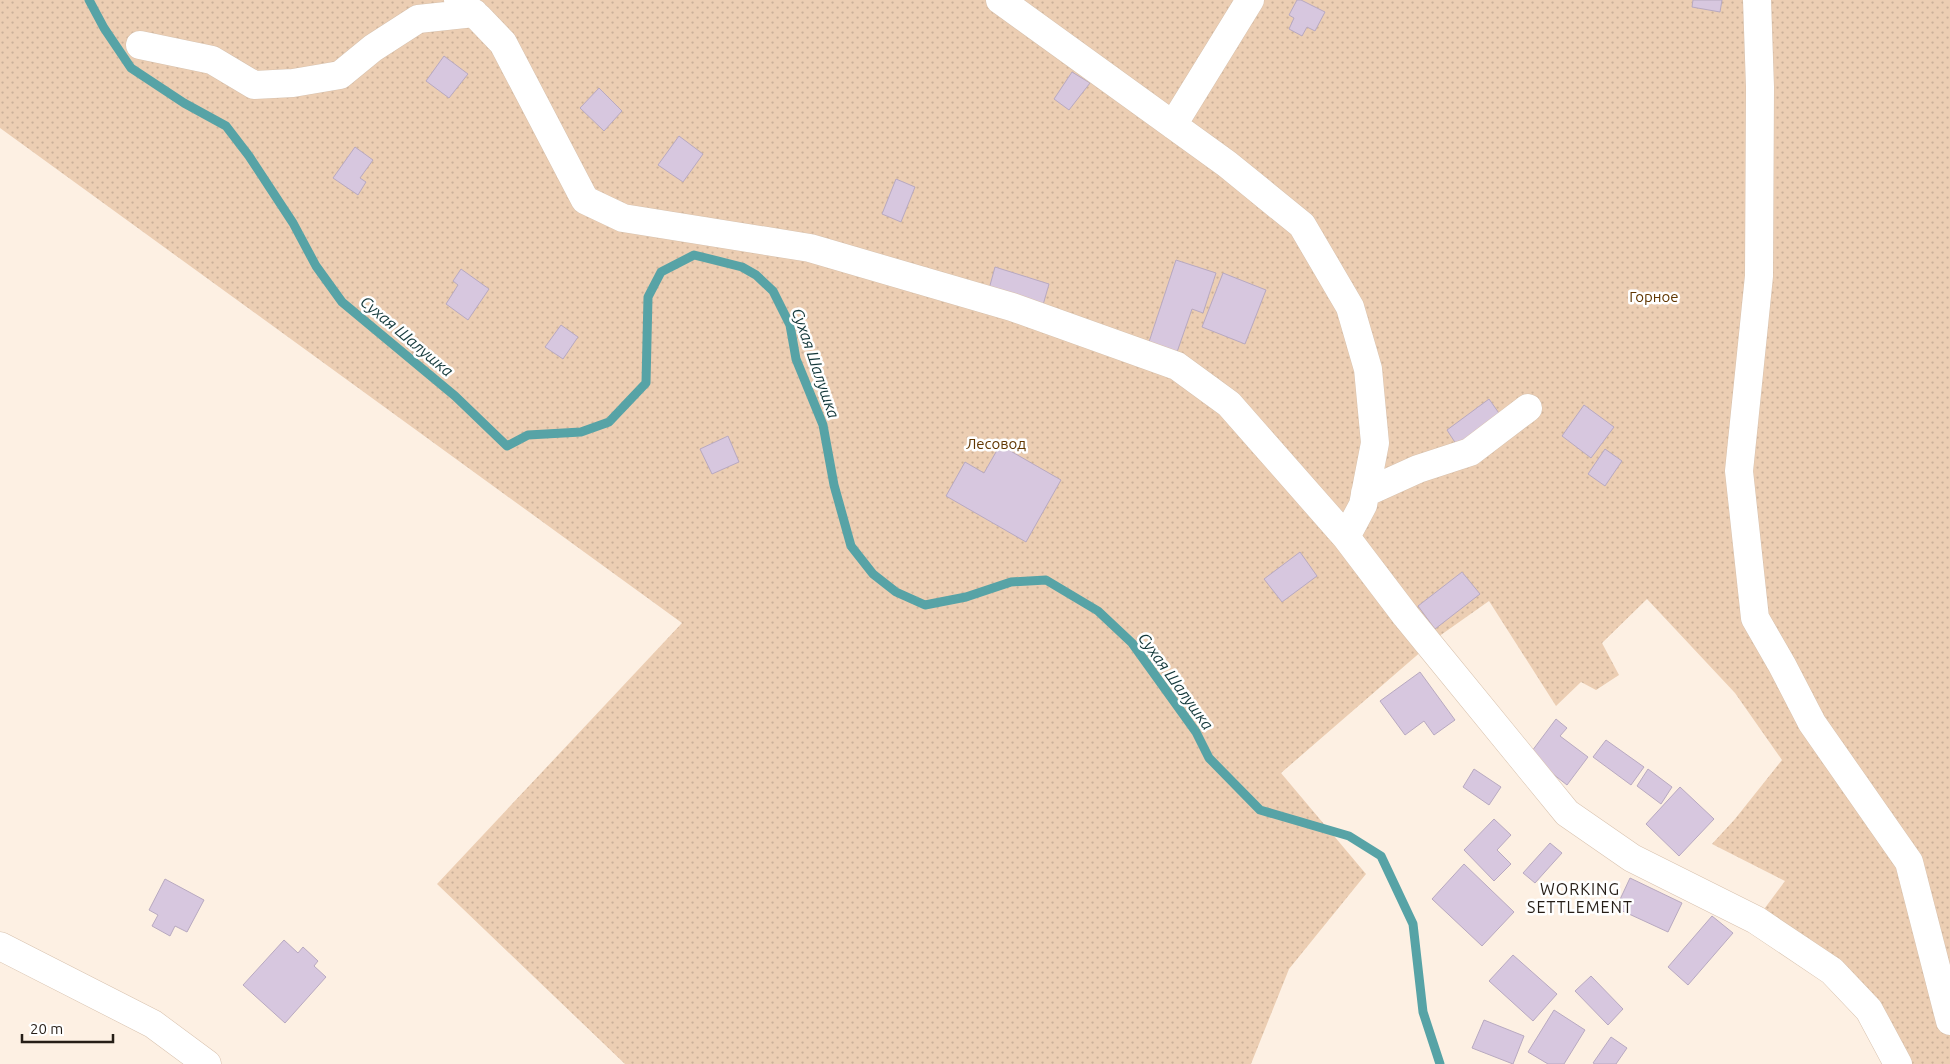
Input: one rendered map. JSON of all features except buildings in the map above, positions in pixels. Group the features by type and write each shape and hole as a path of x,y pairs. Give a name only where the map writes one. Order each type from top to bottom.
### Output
{"street":[{"path":"1000,0 1227,164 1302,225 1350,307 1368,369 1375,443 1363,505 1346,537"},
{"path":"1173,125 1250,0"},
{"path":"1757,0 1760,87 1759,276 1739,471 1755,618 1812,722 1909,862 1950,1021"},
{"path":"140,45 212,60 254,85 293,83 340,74 373,48 418,19 466,7 503,43 585,200 623,218 810,248 1012,307 1177,366 1229,404 1346,537 1406,616 1567,813 1632,858 1756,920 1832,971 1868,1010 1898,1064"},
{"path":"1365,493 1418,469 1470,452 1528,408"},
{"path":"0,946 153,1024 207,1064"}],"green space":[{"name":"Лесовод","path":"0,0 1950,0 1950,1064 1898,1064 1869,1010 1756,920 1785,881 1712,844 1735,819 1782,760 1735,693 1647,599 1602,643 1619,675 1596,690 1581,682 1556,706 1489,601 1438,637 1281,773 1366,874 1289,969 1251,1064 625,1064 437,884 682,623 0,128"}],"waterway":[{"name":"Сухая Шалушка","path":"89,0 104,28 131,68 184,103 226,126 249,156 293,223 316,266 342,302 455,396 507,446 528,435 581,432 609,422 646,383 648,297 661,272 694,255 742,267 756,275 773,291 790,325 796,359 823,425 834,485 851,546 873,574 896,592 925,605 966,597 1011,582 1046,580 1098,611 1132,643 1196,732 1209,758 1260,810 1349,836 1381,856 1413,924 1423,1012 1440,1064"}],"district":[{"name":"WORKING SETTLEMENT","path":"1580,898"}],"park label":[{"name":"Горное","path":"1654,296"}]}
